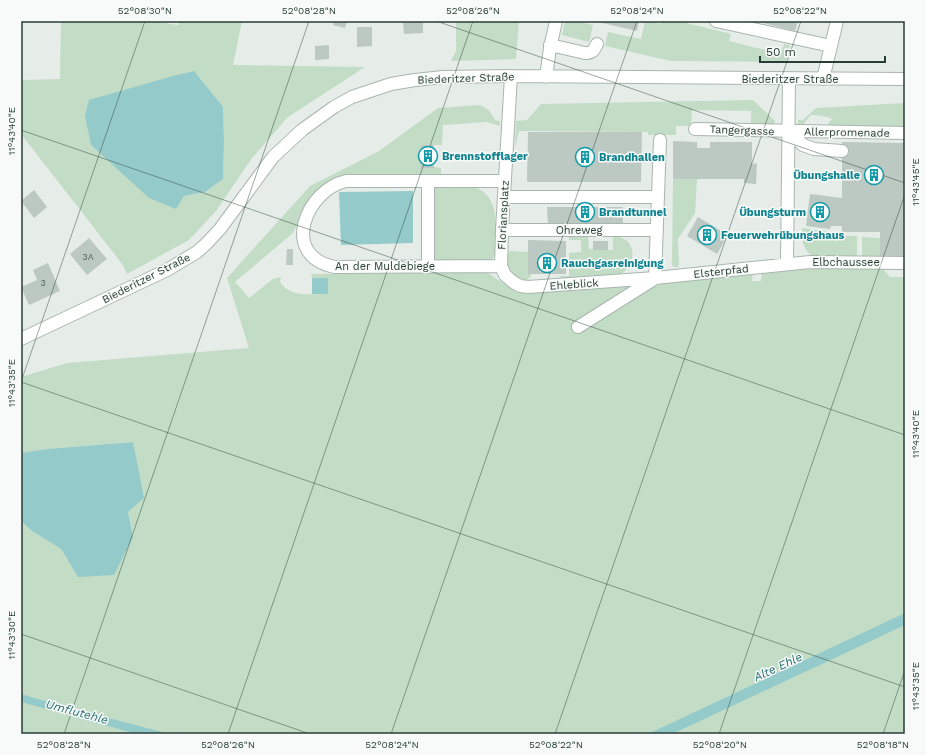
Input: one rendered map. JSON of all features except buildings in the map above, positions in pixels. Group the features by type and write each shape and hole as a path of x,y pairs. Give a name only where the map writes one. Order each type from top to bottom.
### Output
{"street":[{"path":"546,77 550,45 556,21"},
{"path":"716,21 831,46"},
{"path":"823,79 838,25"},
{"path":"550,45 585,54 594,50 597,44"},
{"name":"Biederitzer Straße","path":"21,339 167,270 197,252 220,229 254,182 285,145 302,130 344,101 361,93 391,84 443,77 511,76 905,79"},
{"name":"Floriansplatz","path":"501,266 511,76"},
{"path":"787,264 789,79"},
{"path":"789,126 803,145 814,149 842,151"},
{"name":"Tangergasse","path":"695,129 789,126"},
{"name":"Allerpromenade","path":"789,126 905,133"},
{"path":"578,327 655,278 660,140"},
{"name":"An der Muldebiege","path":"501,266 335,267 318,262 306,250 303,235 311,208 326,191 339,183 346,181 505,181"},
{"path":"428,181 428,267"},
{"path":"505,197 658,197"},
{"name":"Ohreweg","path":"502,230 657,230"},
{"name":"Elbchaussee","path":"787,264 810,262 905,263"},
{"name":"Elsterpfad","path":"655,278 787,264"},
{"name":"Ehleblick","path":"501,266 505,275 513,282 520,286 528,287 655,278"}],"green space":[{"path":"61,21 151,21 178,25 179,21 242,21 233,65 365,67 288,117 252,158 216,211 189,240 127,274 123,265 21,134 21,80 60,79","holes":["223,107 223,179 205,192 184,196 119,170 91,145"]},
{"path":"456,21 519,21 516,59 451,61 456,51"},
{"path":"565,21 575,21 593,25 589,42 562,35"},
{"path":"645,21 654,21 660,24 661,21 678,21 731,34 729,41 781,54 784,44 790,45 786,62 671,61 605,46 608,32 641,39"},
{"path":"753,100 775,121 773,126 751,125 751,111 692,110 691,126 676,126 676,135 648,135 648,132 519,131 515,148 516,121 527,120 541,104"},
{"path":"905,103 905,127 829,127 828,124 832,119 814,115 811,115 803,125 798,124 798,120 803,120 816,108"},
{"path":"480,105 489,110 495,120 500,121 500,126 487,122 443,125 442,145 434,145 434,167 441,168 441,176 334,179 327,183 307,205 293,233 235,282 249,298 273,279 281,277 280,282 284,287 295,293 327,294 328,278 312,278 311,274 483,272 488,273 519,293 631,285 633,287 634,297 660,284 753,273 752,281 761,281 762,272 794,268 882,268 890,277 905,277 905,734 21,734 21,521 32,531 61,549 78,577 133,537 128,512 132,442 47,449 21,453 21,377 67,363 249,348 227,278 310,186 379,151 438,108"},
{"path":"673,179 697,179 695,213 678,239 679,265 677,267 672,265"},
{"path":"471,186 481,190 493,205 496,224 495,255 491,260 435,261 433,259 434,187"},
{"path":"802,228 836,233 837,236 857,236 857,259 816,258 812,256 804,246"},
{"path":"569,236 588,236 589,249 613,250 613,236 621,238 628,241 631,247 632,260 628,267 616,277 562,280 560,276 569,276 569,253 581,252 581,240 569,240"},
{"path":"862,237 880,238 880,260 862,259"},
{"path":"510,251 528,252 528,273 531,274 531,276 527,280 517,277 507,265 507,255"}],"water":[{"path":"194,71 223,107 223,179 205,192 184,196 176,209 149,198 91,145 85,116 89,100"},
{"path":"413,191 413,243 341,245 339,192"},
{"path":"312,278 328,278 328,294 312,294"},
{"path":"133,442 144,498 128,512 133,537 114,575 78,577 61,549 32,531 21,521 21,453 47,449"},
{"path":"905,613 905,625 672,734 648,734"},
{"name":"Umflutehle","path":"21,694 170,734 137,734 21,702"}],"place":[{"name":"Brennstofflager","path":"428,156"},
{"name":"Brandhallen","path":"585,157"},
{"name":"Übungshalle","path":"874,175"},
{"name":"Brandtunnel","path":"585,212"},
{"name":"Übungsturm","path":"820,212"},
{"name":"Feuerwehrübungshaus","path":"707,235"},
{"name":"Rauchgasreinigung","path":"547,263"}],"water label":[{"name":"Alte Ehle","path":"778,667"}]}
